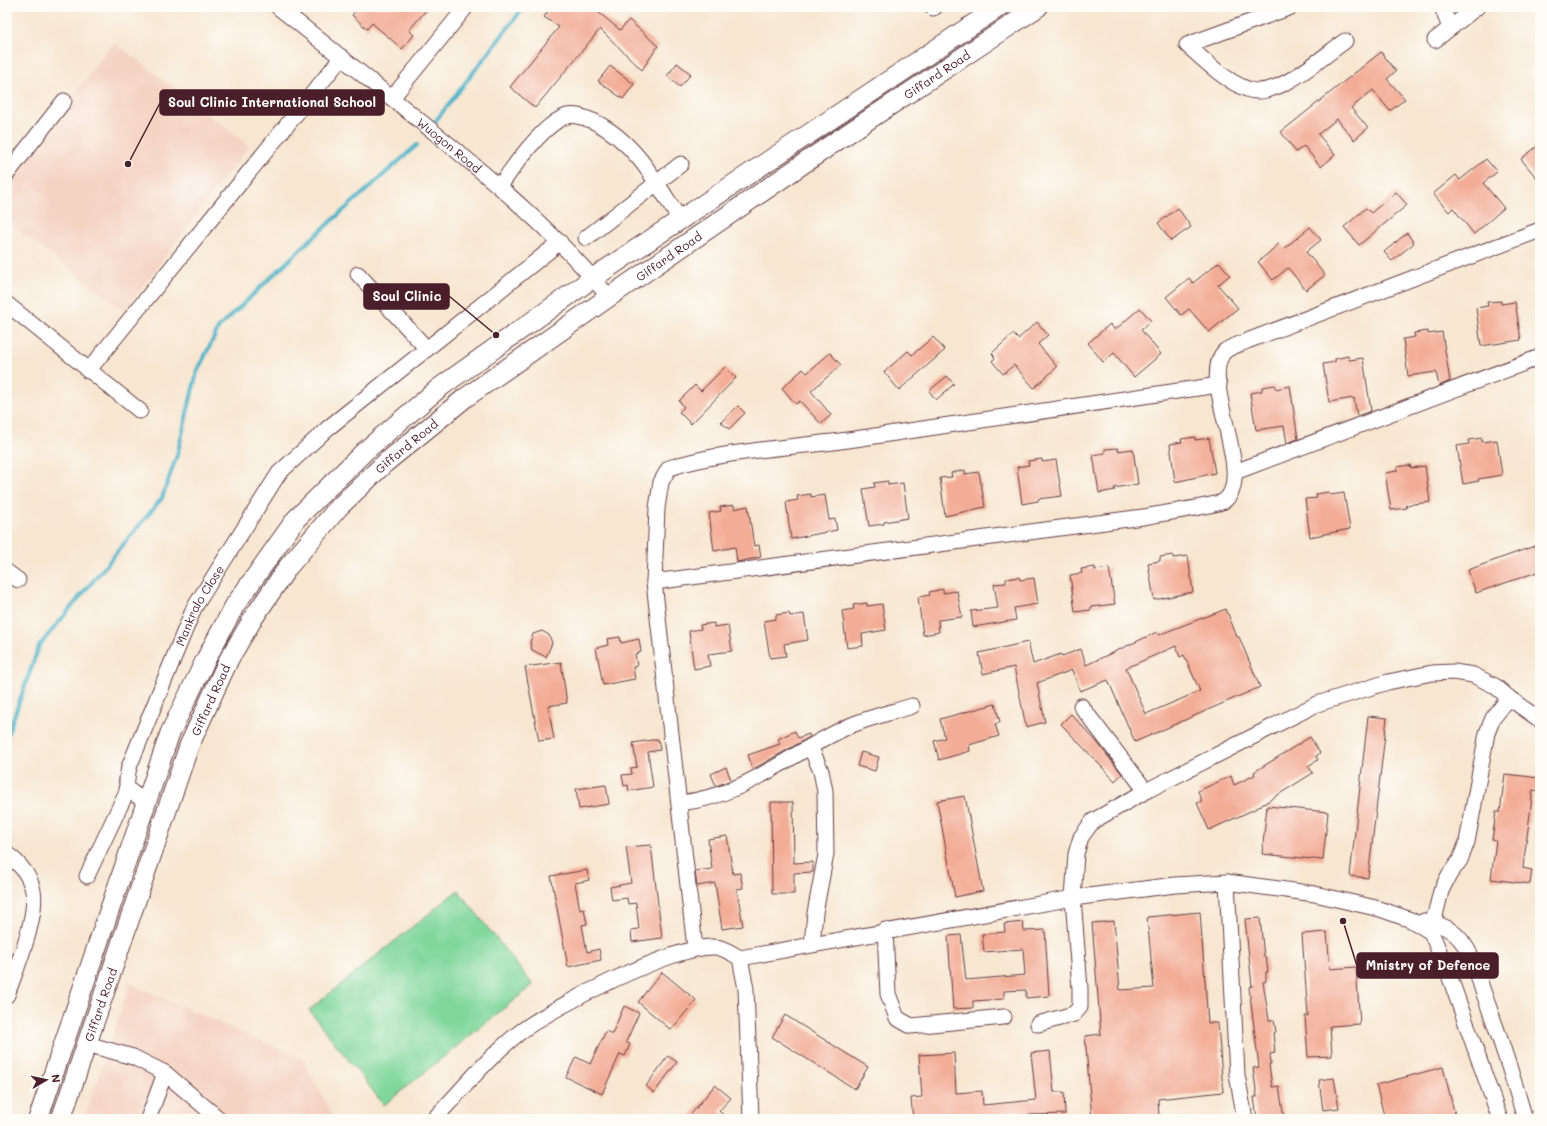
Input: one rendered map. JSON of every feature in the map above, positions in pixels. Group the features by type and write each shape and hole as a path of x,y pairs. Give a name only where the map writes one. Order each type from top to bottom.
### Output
{"main road":[{"name":"Giffard Road","path":"38,1119 170,733 206,659 235,605 296,520 365,451 439,388 593,278 999,7"},
{"name":"Giffard Road","path":"61,1119 189,746 229,659 254,617 288,567 338,508 385,463 465,398 835,142 1038,7"}],"street":[{"name":"Wuogon Road","path":"278,7 342,57 500,186 560,242 609,297"},
{"path":"392,98 466,7"},
{"path":"1291,7 1187,45 1217,71 1248,89 1266,91 1284,85 1345,41"},
{"path":"1442,7 1450,28"},
{"path":"1434,40 1477,7"},
{"path":"88,371 342,57"},
{"path":"7,174 64,101"},
{"path":"500,186 519,158 553,125 567,116 582,116 606,127 624,142 647,168 680,220"},
{"path":"586,238 681,164"},
{"path":"654,582 1135,518 1199,507 1223,501 1233,490 1234,472 1218,385 1217,364 1225,351 1254,338 1540,230"},
{"name":"Mankralo Close","path":"128,789 126,785 129,767 194,608 279,473 328,428 560,242"},
{"path":"358,274 427,348"},
{"path":"7,304 88,371 140,411"},
{"path":"1234,472 1540,357"},
{"path":"695,948 654,582 657,508 661,482 669,468 690,461 1218,385"},
{"path":"1038,1024 1074,1014 1080,1007 1073,898 1076,854 1081,837 1094,821 1146,791 1317,704 1388,682 1432,673 1454,672 1473,675 1495,686 1540,720"},
{"path":"1500,1119 1432,927 1441,891 1448,875 1460,860 1467,842 1487,733 1493,718 1509,698"},
{"path":"679,803 697,801 748,784 846,728 912,706"},
{"path":"1081,706 1146,791"},
{"path":"811,748 821,771 824,790 826,854 815,913 812,944"},
{"path":"87,876 128,789 146,802"},
{"path":"7,854 25,871 33,890 33,912 7,995"},
{"path":"1227,882 1237,1075 1245,1119"},
{"path":"434,1119 489,1061 520,1032 554,1010 610,982 657,960 695,948 716,947 740,958 885,930 1073,898 1175,885 1227,882 1315,894 1380,909 1432,927 1451,930 1463,942 1473,962 1525,1119"},
{"path":"885,930 888,994 897,1018 911,1026 1004,1017"},
{"path":"740,958 746,988 751,1119"},
{"path":"87,1044 133,1057 165,1073 219,1119"},
{"path":"148,1119 165,1073"}],"shaded area":[{"path":"114,42 249,146 124,311 7,221 7,182"},
{"path":"130,984 303,1059 334,1119 84,1119"}],"green space":[{"path":"458,890 533,985 384,1105 309,1010"}],"building":[{"path":"359,7 429,7 409,30 414,35 402,49 372,23 367,29 352,15"},
{"path":"551,7 592,7 620,30 629,20 658,46 642,70 600,29 535,108 510,87 559,27 544,17"},
{"path":"1381,52 1396,71 1387,79 1405,99 1390,111 1373,90 1351,108 1368,128 1354,140 1337,119 1318,134 1335,155 1321,167 1304,146 1296,152 1281,132"},
{"path":"677,63 691,74 680,87 667,76"},
{"path":"610,66 634,84 623,99 598,81"},
{"path":"1540,144 1540,182 1521,159"},
{"path":"1486,159 1497,172 1483,183 1504,208 1474,234 1453,208 1449,212 1433,194 1456,175 1460,180"},
{"path":"1396,192 1407,205 1359,245 1344,227 1366,208 1371,213"},
{"path":"1178,208 1191,227 1171,241 1158,223"},
{"path":"1310,227 1321,240 1306,252 1325,275 1306,290 1288,268 1273,280 1258,262 1280,243 1285,248"},
{"path":"1407,233 1414,243 1392,261 1384,252"},
{"path":"1219,262 1230,275 1218,285 1238,308 1209,332 1189,309 1181,315 1166,297 1189,278 1193,283"},
{"path":"1501,301 1501,304 1515,302 1521,340 1481,346 1476,308 1488,306 1487,302"},
{"path":"1140,308 1151,321 1141,330 1161,354 1134,377 1114,353 1103,362 1088,343 1110,324 1115,330"},
{"path":"1037,322 1048,335 1038,344 1057,367 1034,388 1014,365 1003,374 992,361 995,358 992,353 1013,334 1018,339"},
{"path":"1428,331 1428,334 1442,332 1450,381 1439,386 1436,372 1408,376 1403,339 1415,337 1414,333"},
{"path":"933,337 945,350 899,390 884,372 908,351 912,355"},
{"path":"830,353 841,365 811,391 831,415 821,424 800,401 796,404 782,388 803,369 807,373"},
{"path":"1348,356 1349,360 1363,358 1371,411 1357,416 1354,398 1329,402 1323,364 1335,362 1335,359"},
{"path":"725,367 736,378 691,424 679,412 684,407 679,401 695,385 701,391"},
{"path":"947,376 954,384 936,400 929,391"},
{"path":"1275,385 1276,389 1290,386 1298,439 1287,443 1284,426 1256,430 1250,393 1262,391 1262,387"},
{"path":"738,406 745,413 729,429 721,422"},
{"path":"1195,437 1195,440 1209,438 1215,473 1175,482 1170,444 1182,442 1181,439"},
{"path":"1482,438 1482,442 1497,440 1502,475 1478,479 1479,481 1463,484 1457,446 1469,444 1468,440"},
{"path":"1118,448 1118,451 1133,449 1138,484 1114,488 1115,490 1099,493 1093,455 1105,453 1105,449"},
{"path":"1042,459 1042,462 1056,460 1062,496 1038,499 1038,501 1022,504 1017,467 1029,465 1028,461"},
{"path":"1410,465 1411,468 1425,466 1430,502 1406,505 1407,508 1391,510 1385,473 1397,471 1397,467"},
{"path":"965,470 965,474 979,472 985,507 945,516 940,478 952,477 951,473"},
{"path":"888,481 888,485 903,483 908,518 869,526 863,489 875,487 874,483"},
{"path":"1329,492 1330,495 1344,493 1350,529 1310,537 1305,499 1317,498 1316,494"},
{"path":"811,494 811,497 825,495 829,520 835,519 837,530 791,539 786,502 798,500 797,496"},
{"path":"734,505 734,509 748,506 754,546 759,545 761,557 737,562 735,547 714,551 709,513 721,511 720,507"},
{"path":"1540,544 1540,571 1476,593 1468,570"},
{"path":"1173,555 1173,558 1188,556 1193,592 1154,600 1148,563 1160,561 1160,557"},
{"path":"1095,567 1095,570 1109,568 1115,604 1091,607 1091,610 1075,612 1070,575 1082,573 1081,569"},
{"path":"1019,577 1020,580 1034,578 1038,604 1014,608 1016,620 973,627 971,611 998,608 994,584 1006,583 1006,579"},
{"path":"943,589 943,593 957,591 962,617 938,620 939,632 923,635 918,597 930,595 929,592"},
{"path":"867,603 867,606 882,604 886,630 862,634 863,646 847,648 842,611 854,609 853,605"},
{"path":"1226,609 1260,687 1135,742 1108,680 1080,691 1072,670 1037,683 1045,722 1026,727 1014,667 983,674 979,653 1028,642 1033,664 1081,649 1086,665 1157,632 1158,635","holes":["1176,646 1180,657 1184,655 1200,691 1146,714 1126,668"]},
{"path":"789,613 790,616 804,614 808,640 784,644 786,656 770,658 764,621 776,619 776,615"},
{"path":"714,623 714,627 728,625 732,651 708,654 710,666 694,669 689,631 701,629 700,625"},
{"path":"542,631 549,635 552,643 546,657 532,650 530,642 533,634"},
{"path":"620,637 621,643 639,639 641,652 635,654 637,666 633,667 635,679 603,685 596,648 608,645 607,639"},
{"path":"561,662 567,703 548,706 554,739 539,741 525,667"},
{"path":"995,704 1000,722 995,724 999,736 969,745 970,751 939,760 934,741 945,738 940,719"},
{"path":"1071,714 1096,741 1122,774 1115,781 1061,724"},
{"path":"1368,716 1387,718 1368,878 1350,876"},
{"path":"795,731 798,738 809,734 810,737 753,769 748,755 780,744 778,739"},
{"path":"1310,737 1320,753 1316,756 1318,760 1308,766 1313,773 1257,808 1209,830 1197,803 1202,801 1198,791 1231,776 1234,785 1255,775 1254,772"},
{"path":"658,739 660,750 648,752 653,787 629,791 628,785 624,786 622,775 632,774 631,768 637,767 633,743"},
{"path":"861,752 879,757 875,771 857,766"},
{"path":"726,767 731,780 716,786 711,774"},
{"path":"1505,774 1540,778 1540,791 1533,790 1523,868 1532,870 1530,884 1491,879 1496,841 1492,840 1496,812 1500,812"},
{"path":"606,785 609,804 579,809 576,789"},
{"path":"965,796 983,891 955,897 937,801"},
{"path":"771,802 793,802 794,863 813,862 813,872 794,873 794,894 772,894"},
{"path":"1267,806 1328,812 1323,860 1262,854"},
{"path":"727,836 733,874 740,873 743,888 737,889 743,926 722,929 715,883 697,886 695,871 712,869 708,839"},
{"path":"651,845 662,938 632,942 631,930 639,929 636,903 628,904 627,898 612,900 610,887 631,883 626,847"},
{"path":"587,870 589,880 575,883 580,910 584,909 587,924 582,925 587,952 599,949 601,960 568,967 551,876"},
{"path":"1200,912 1208,1023 1218,1023 1223,1092 1158,1099 1159,1119 1092,1119 1085,1036 1101,1034 1092,923 1114,921 1120,990 1154,988 1147,917"},
{"path":"1260,918 1264,957 1266,957 1268,972 1266,972 1266,981 1263,982 1269,1020 1274,1020 1276,1032 1273,1033 1275,1053 1270,1054 1271,1064 1269,1064 1272,1087 1279,1086 1284,1119 1257,1119 1254,1097 1257,1097 1253,1068 1259,1067 1249,987 1252,986 1245,919"},
{"path":"1023,922 1024,931 1045,930 1049,996 1026,998 1026,990 1004,991 1004,999 973,1001 973,1008 953,1009 948,936 961,935 966,980 1025,975 1023,949 984,952 982,934 1005,932 1004,924"},
{"path":"1327,932 1330,969 1356,967 1360,1024 1330,1026 1332,1056 1308,1057 1305,1016 1308,1016 1302,934"},
{"path":"662,972 696,1000 671,1030 638,1002"},
{"path":"624,1006 639,1013 626,1042 630,1044 625,1056 620,1054 602,1094 566,1077 576,1057 590,1064 606,1031 612,1034"},
{"path":"785,1015 868,1067 855,1089 772,1037"},
{"path":"1050,1051 1054,1092 1064,1092 1065,1114 1028,1115 1028,1118 1016,1119 913,1119 911,1098 922,1097 919,1055 954,1053 956,1093 982,1091 983,1105 1036,1100 1031,1053"},
{"path":"668,1056 677,1062 654,1093 646,1086"},
{"path":"1443,1067 1456,1119 1385,1119 1376,1085"},
{"path":"1334,1078 1339,1108 1323,1110 1319,1080"},
{"path":"715,1085 731,1098 719,1111 728,1119 687,1119"}],"waterway":[{"path":"434,123 524,7"},
{"path":"7,736 39,646 162,498 177,455 197,372 219,327 308,242 417,145"}],"place":[{"name":"Soul Clinic International School","path":"128,164"},
{"name":"Soul Clinic","path":"496,335"},
{"name":"Mnistry of Defence","path":"1343,921"}]}
